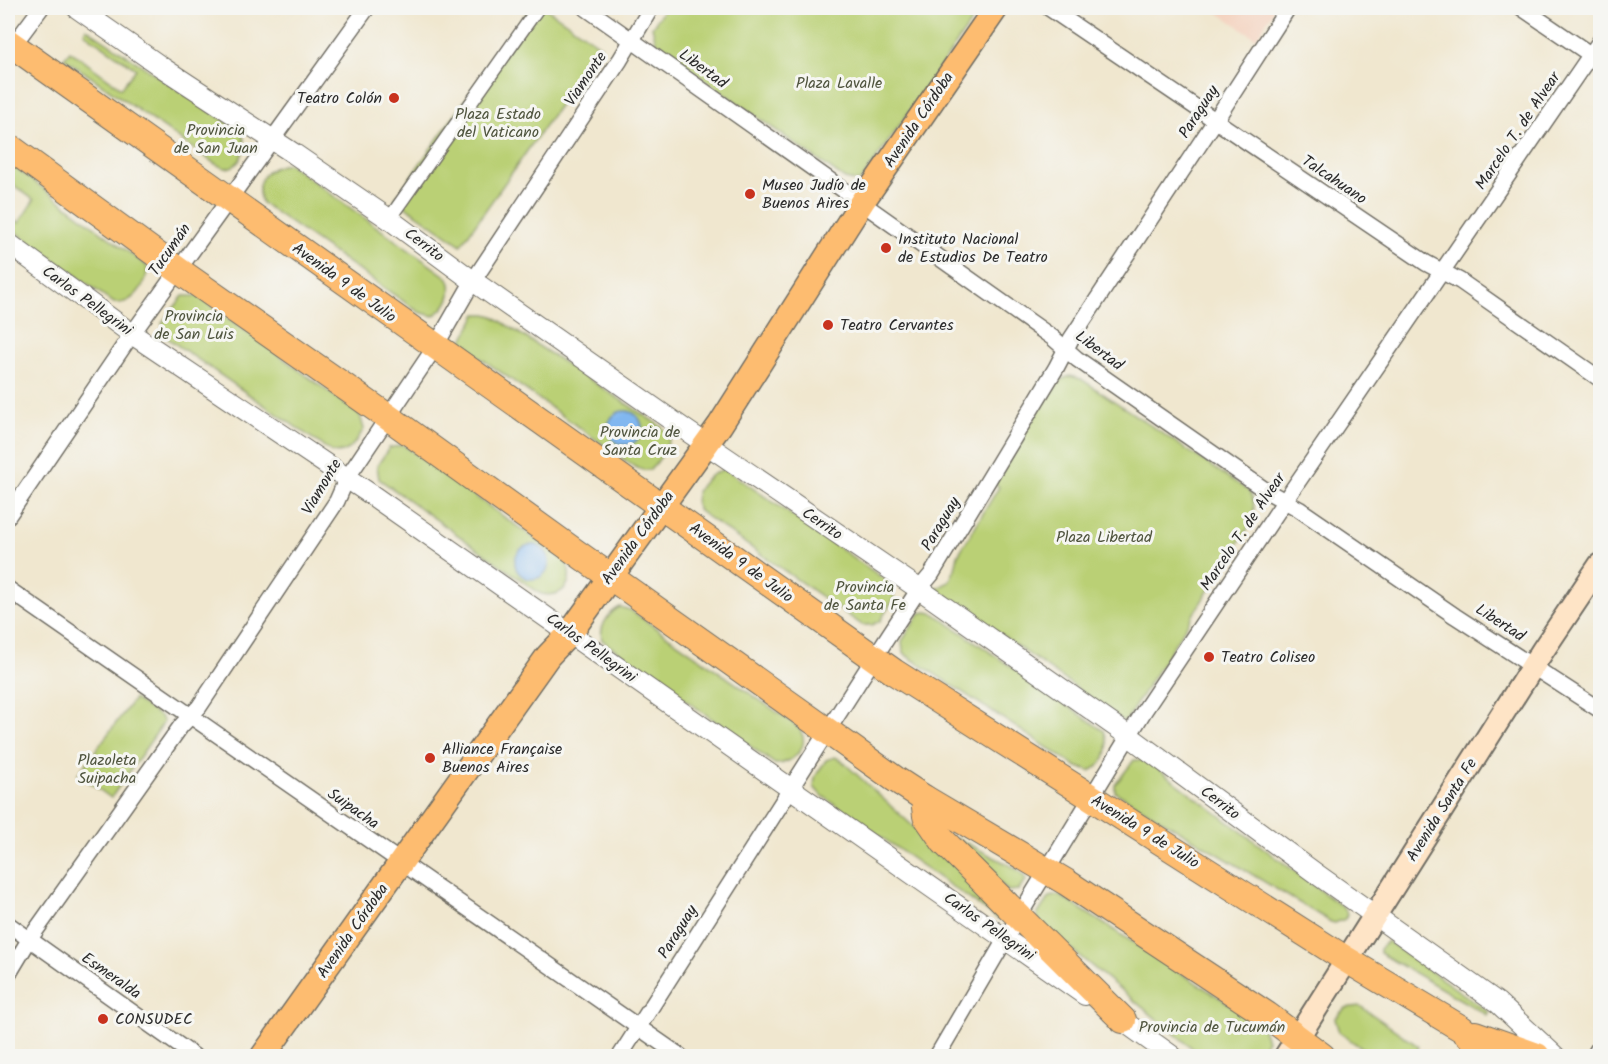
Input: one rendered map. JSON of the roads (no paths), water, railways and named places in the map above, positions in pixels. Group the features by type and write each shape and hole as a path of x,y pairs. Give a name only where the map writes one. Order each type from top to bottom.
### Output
{"highway":[{"name":"Avenida 9 de Julio","path":"9,47 874,658 1347,960 1462,1029 1492,1056"},
{"path":"8,146 178,270 827,731 924,798 1047,871 1292,1047 1322,1056"},
{"path":"924,798 926,816 938,835 1122,1020"},
{"path":"1462,1029 1537,1056"}],"main road":[{"name":"Avenida Córdoba","path":"263,1056 548,656 570,633 706,444 862,202 996,8"},
{"name":"Avenida Santa Fe","path":"1292,1047 1533,666 1600,565"}],"street":[{"path":"9,47 41,8"},
{"name":"Cerrito","path":"77,8 389,219 473,281 706,444 1129,736 1318,875 1498,1003 1556,1056"},
{"name":"Tucumán","path":"8,516 132,334 367,8"},
{"path":"389,219 538,8"},
{"name":"Libertad","path":"586,8 1053,338 1077,359 1284,502 1600,710"},
{"name":"Viamonte","path":"8,975 29,940 181,726 199,707 337,501 347,478 435,347 473,281 651,8"},
{"name":"Talcahuano","path":"1049,8 1426,263 1460,281 1600,379"},
{"name":"Paraguay","path":"620,1056 874,658 919,589 937,566 1077,329 1288,8"},
{"path":"1522,8 1596,58"},
{"name":"Marcelo T. de Alvear","path":"937,1056 1129,736 1284,502 1443,272 1596,58 1600,41"},
{"name":"Carlos Pellegrini","path":"8,243 132,334 347,478 1172,1056"},
{"name":"Suipacha","path":"8,589 680,1056"},
{"name":"Esmeralda","path":"8,924 194,1056"},
{"path":"1594,1056 1600,1046"}],"water":[{"path":"625,411 637,416 642,428 637,440 625,445 613,440 608,428 613,416"},
{"path":"532,545 544,550 549,562 544,574 532,579 520,574 515,562 520,550"}],"place":[{"name":"Teatro Colón","path":"394,98"},
{"name":"Museo Judío de Buenos Aires","path":"750,194"},
{"name":"Instituto Nacional de Estudios De Teatro","path":"886,248"},
{"name":"Teatro Cervantes","path":"828,325"},
{"name":"Teatro Coliseo","path":"1209,657"},
{"name":"Alliance Française Buenos Aires","path":"430,758"},
{"name":"CONSUDEC","path":"103,1019"}],"park label":[{"name":"Plaza Lavalle","path":"839,83"},
{"name":"Plaza Estado del Vaticano","path":"498,123"},
{"name":"Provincia de San Juan","path":"216,139"},
{"name":"Provincia de San Luis","path":"194,325"},
{"name":"Provincia de Santa Cruz","path":"640,441"},
{"name":"Plaza Libertad","path":"1104,537"},
{"name":"Provincia de Santa Fe","path":"865,596"},
{"name":"Plazoleta Suipacha","path":"107,769"},
{"name":"Provincia de Tucumán","path":"1212,1027"}]}
